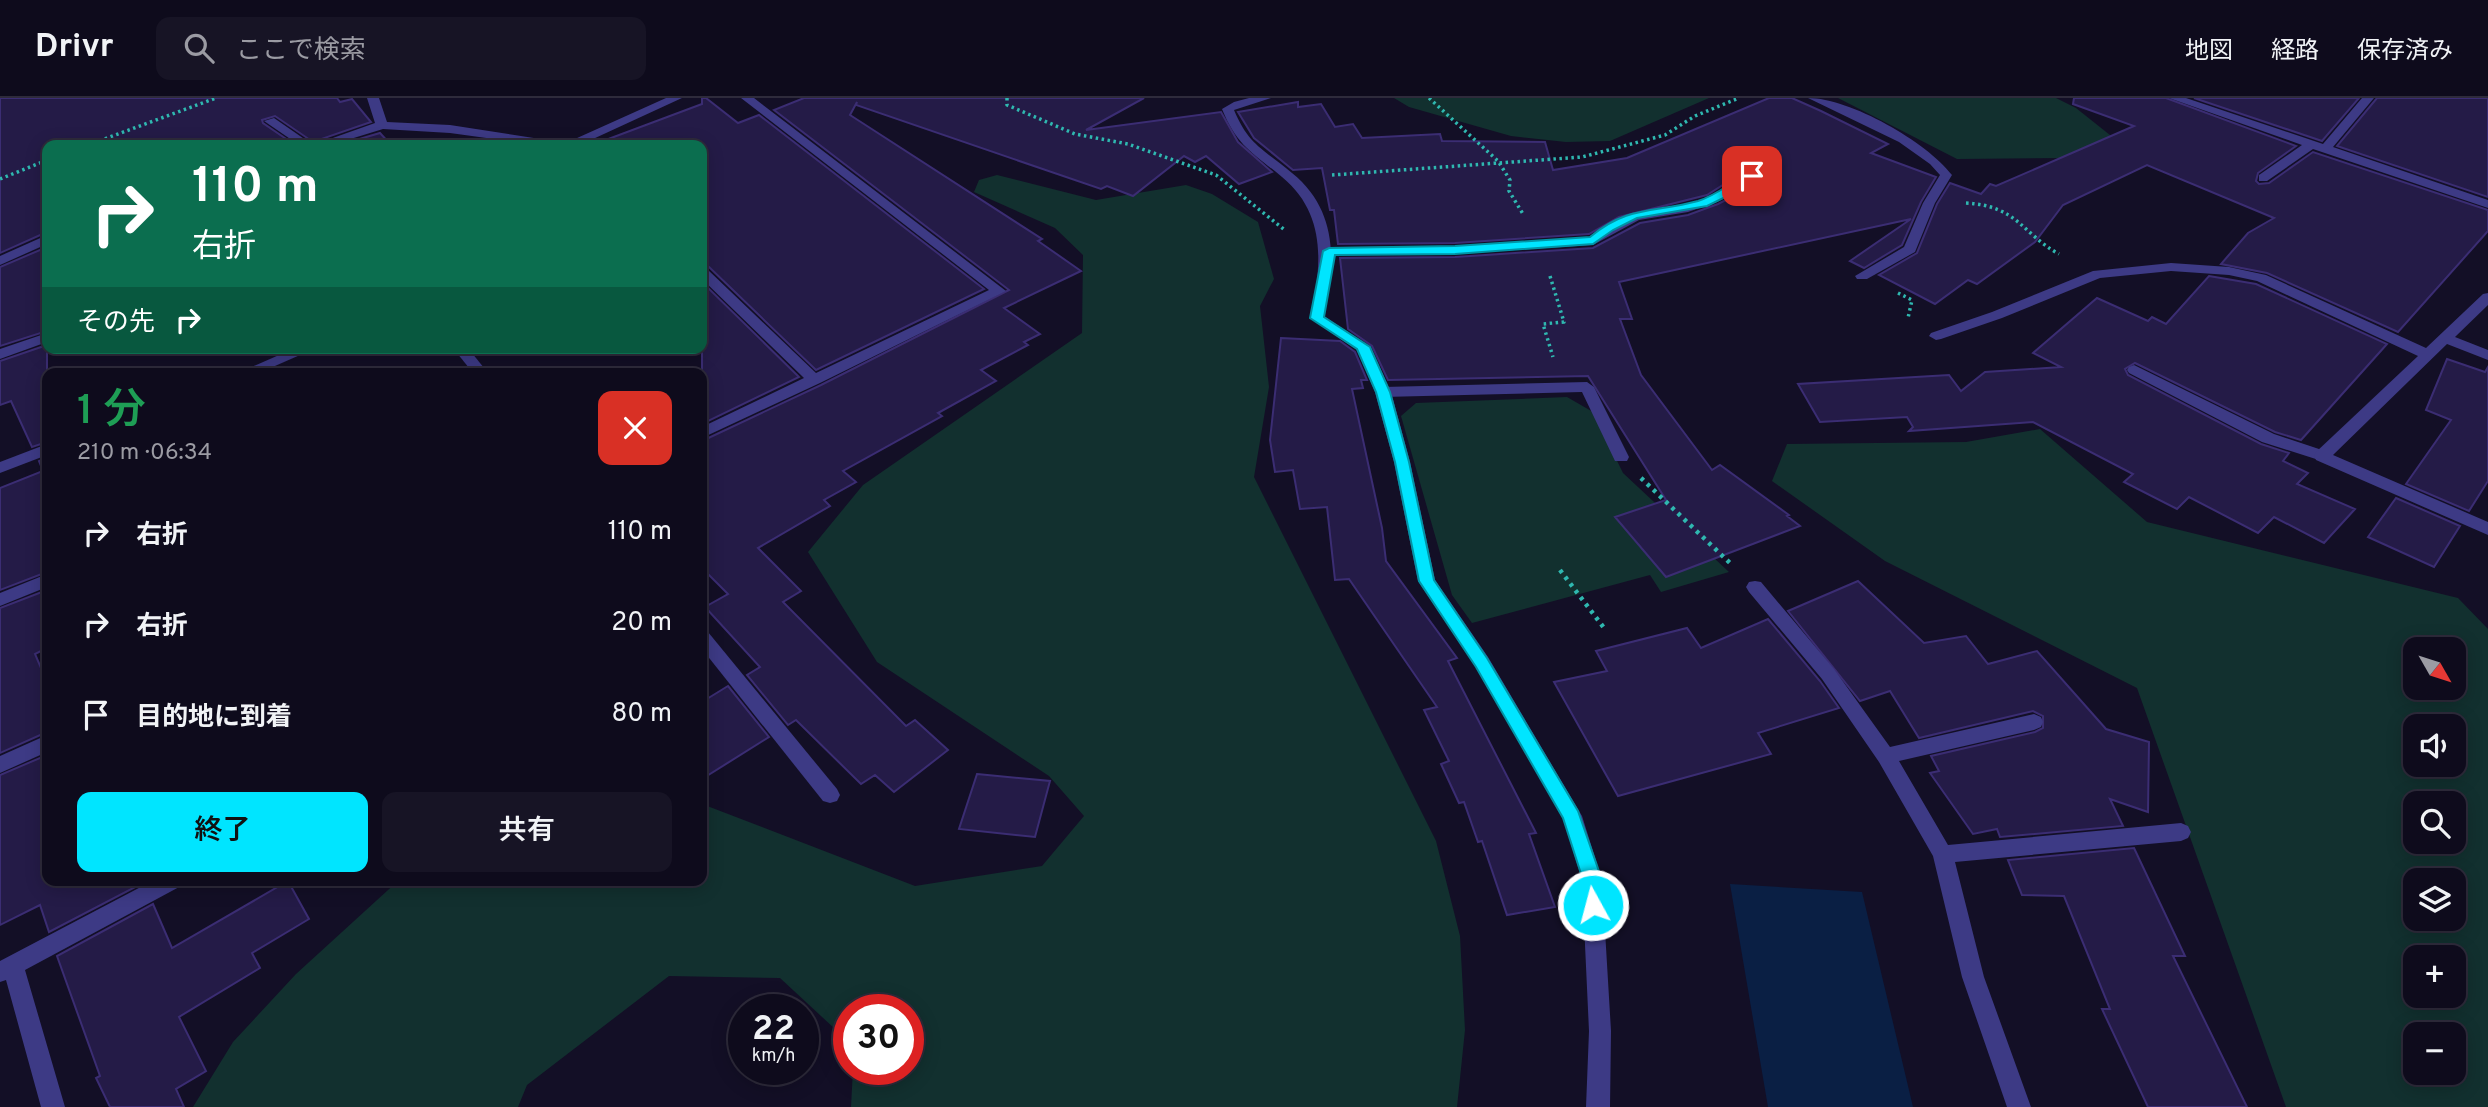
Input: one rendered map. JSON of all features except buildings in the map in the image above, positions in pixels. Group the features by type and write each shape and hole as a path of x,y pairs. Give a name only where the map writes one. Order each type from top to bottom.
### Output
{"street":[{"path":"373,98 382,125"},
{"path":"582,140 676,98"},
{"path":"707,431 999,291 747,98"},
{"path":"1265,98 1238,104 1228,110 1241,138 1291,178 1308,196 1319,214 1329,251 1317,318 1363,347 1383,392 1402,462 1427,581 1482,662 1572,816 1592,880 1600,1031 1598,1107"},
{"path":"1814,98 1864,119 1933,158 1946,174 1928,204 1910,249 1862,276"},
{"path":"2175,98 2488,204"},
{"path":"2324,150 2368,98"},
{"path":"270,121 299,140"},
{"path":"335,140 382,125 450,129 527,140"},
{"path":"2263,178 2310,145"},
{"path":"1329,251 1455,250 1593,241 1609,227 1634,215 1703,203 1740,186 1763,166"},
{"path":"0,261 42,241"},
{"path":"1936,336 1997,315 2098,274 2115,270 2171,267 2229,271 2250,276 2428,355"},
{"path":"707,277 815,380"},
{"path":"2322,456 2488,297"},
{"path":"2444,338 2488,355"},
{"path":"0,354 42,339"},
{"path":"258,368 294,354"},
{"path":"465,354 477,368"},
{"path":"2134,370 2268,438 2322,456 2488,529"},
{"path":"1383,392 1587,387 1621,457"},
{"path":"0,468 42,451"},
{"path":"0,600 42,582"},
{"path":"1755,587 1828,674 1886,756 1943,854 1973,977 2019,1107"},
{"path":"707,643 830,795"},
{"path":"1886,756 2034,722"},
{"path":"0,765 42,745"},
{"path":"1943,854 2181,832"},
{"path":"52,1107 6,969 163,886"}],"path":[{"path":"102,140 216,98"},
{"path":"1007,98 1007,105 1075,134 1128,144 1216,175 1287,233"},
{"path":"1429,98 1498,161"},
{"path":"1291,178 1582,157 1665,135 1695,116 1739,98"},
{"path":"0,179 42,162"},
{"path":"1928,204 1976,203 2020,221 2041,245 2098,274"},
{"path":"1862,276 1912,300 1905,333 1936,336"},
{"path":"1621,457 1755,587"},
{"path":"1560,570 1604,628"}],"green space":[{"path":"1394,98 1709,98 1610,141 1566,142 1511,136 1409,107"},
{"path":"1838,98 2056,98 2076,108 2120,143 2064,158 1957,159"},
{"path":"997,175 1096,200 1186,185 1212,194 1258,222 1274,279 1260,306 1269,387 1254,477 1436,841 1460,936 1465,1030 1457,1107 851,1107 852,1085 924,1085 924,994 833,994 833,1027 819,1014 819,994 797,994 780,978 669,976 527,1085 518,1107 193,1107 233,1042 296,974 392,886 707,886 707,806 915,886 1042,866 1084,816 1049,776 877,662 808,552 863,485 1082,333 1083,255 1055,228 974,192 979,180"},
{"path":"1567,397 1593,412 1623,473 1729,572 1661,592 1650,575 1472,623 1452,595 1401,416 1416,403"},
{"path":"2040,429 2147,522 2458,598 2488,629 2488,1107 2286,1107 2137,688 1885,561 1772,481 1787,444 1966,442"}],"water":[{"path":"1730,884 1862,892 1913,1107 1768,1107"}],"route":[{"path":"1593,905 1592,880 1572,816 1482,662 1427,581 1402,462 1383,392 1363,347 1317,318 1329,251 1455,250 1593,241 1609,227 1634,215 1703,203 1740,186 1752,176"}]}
